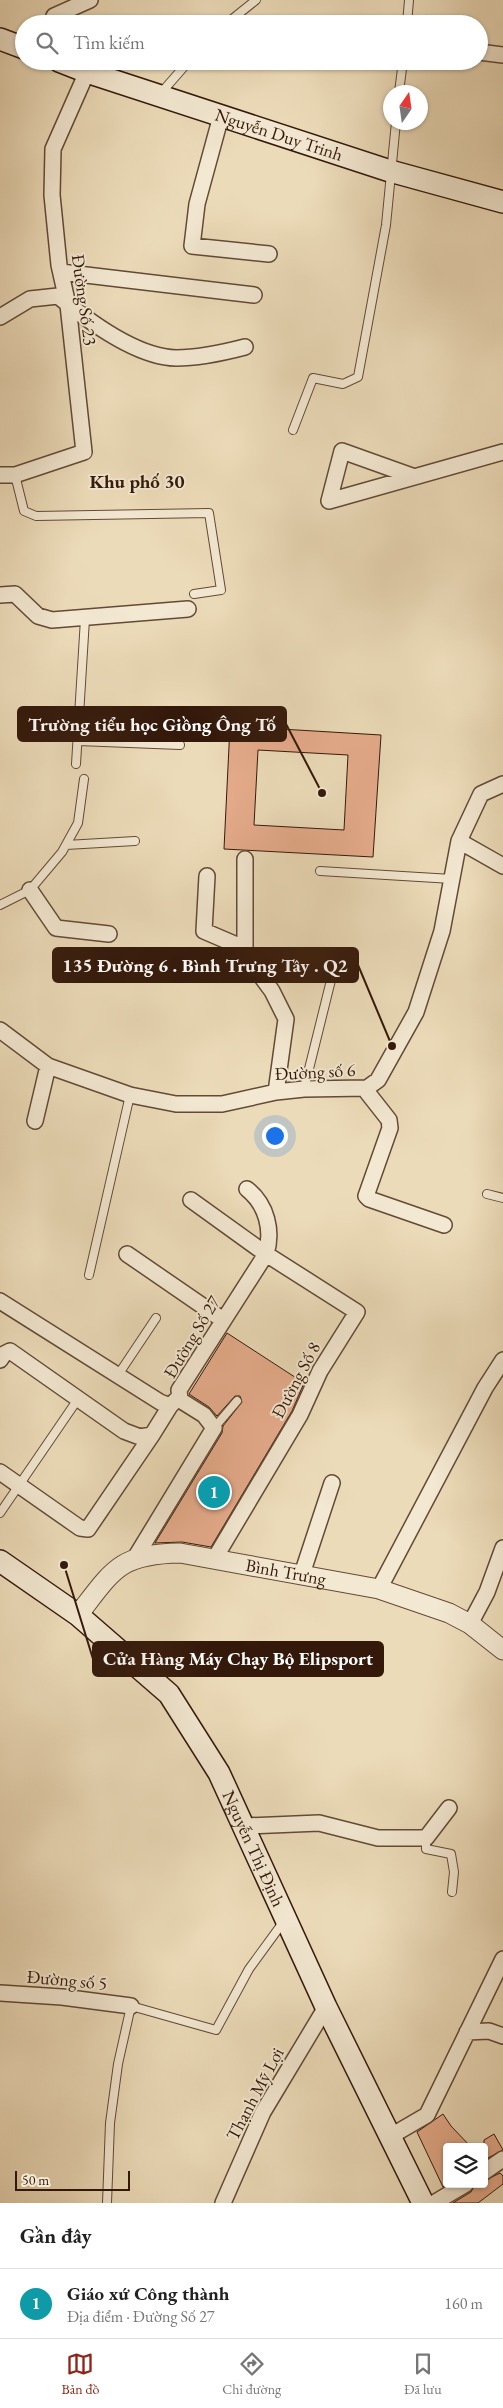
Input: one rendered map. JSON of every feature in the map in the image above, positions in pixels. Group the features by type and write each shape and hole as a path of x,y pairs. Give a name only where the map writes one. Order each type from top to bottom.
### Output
{"main road":[{"path":"0,39 15,45"},
{"name":"Nguyễn Duy Trinh","path":"82,70 390,171 503,202"},
{"name":"Nguyễn Thị Định","path":"0,1561 78,1615 169,1694 219,1773 245,1826 326,2006 423,2203"}],"street":[{"path":"56,15 90,0"},
{"path":"488,53 503,55"},
{"name":"Đường Số 23","path":"8,475 84,452 68,305 61,272 52,195 52,149 87,72"},
{"path":"222,116 197,204 192,246 269,254"},
{"path":"61,272 254,295"},
{"path":"0,317 30,299 58,296 102,329 139,349 174,358 209,356 245,346"},
{"path":"412,476 342,451 329,501 412,476 503,452"},
{"path":"0,594 15,594 38,616 44,618 85,619 188,610"},
{"name":"Đường số 6","path":"0,1030 48,1066 130,1095 176,1104 222,1104 276,1092 304,1089 367,1088 378,1080 416,1012 442,931 459,841 481,794 503,784"},
{"path":"459,841 503,866"},
{"path":"245,953 246,860"},
{"path":"207,876 204,931 239,946 272,991 286,1019 276,1092"},
{"path":"30,890 56,928 109,934"},
{"path":"35,1121 48,1066"},
{"path":"367,1088 389,1120 390,1128 366,1196 368,1199 444,1225"},
{"path":"191,1200 266,1254 269,1244 266,1217 261,1202 247,1189"},
{"path":"127,1254 223,1320"},
{"name":"Đường Số 27","path":"214,1428 204,1415 180,1400 175,1401 179,1390 266,1254"},
{"name":"Đường Số 8","path":"215,1558 300,1415 320,1372 357,1312 266,1254"},
{"path":"0,1301 118,1375 175,1401 88,1529 80,1528 0,1472"},
{"path":"0,1360 4,1354 10,1352 124,1431 140,1436 152,1435"},
{"path":"379,1588 485,1388 503,1360"},
{"path":"135,1558 214,1428"},
{"path":"302,1574 332,1483"},
{"path":"470,1624 487,1592 503,1548"},
{"name":"Bình Trưng","path":"78,1615 122,1564 135,1558 154,1554 180,1553 379,1588 449,1613 470,1624 503,1650"},
{"path":"245,1826 318,1823 378,1838 426,1838 449,1808"},
{"path":"391,2136 427,2115 503,1959"},
{"name":"Đường số 5","path":"0,1993 62,1997 131,2006"},
{"name":"Thạnh Mỹ Lợi","path":"223,2203 263,2112 326,2006"},
{"path":"467,2032 489,2031 503,2036"},
{"path":"488,2169 503,2159"},
{"path":"434,2203 459,2188"}],"lane":[{"path":"237,15 256,0"},
{"path":"408,15 409,0"},
{"path":"160,95 181,70"},
{"path":"400,85 402,70"},
{"path":"293,430 313,378 343,384 358,377 386,225 395,130"},
{"path":"8,475 24,512 36,516 209,513 221,590 194,594"},
{"path":"76,764 85,619"},
{"path":"78,741 180,745"},
{"path":"0,905 30,890 66,844 78,823 84,779"},
{"path":"66,844 135,841"},
{"path":"320,870 452,879"},
{"path":"304,1089 334,968"},
{"path":"89,1275 130,1095"},
{"path":"487,1194 503,1198"},
{"path":"118,1375 156,1318"},
{"path":"0,1513 78,1399"},
{"path":"214,1428 237,1401"},
{"path":"426,1838 426,1849 451,1854 454,1872 452,1892"},
{"path":"107,2203 110,2123 118,2064 131,2006 216,2030 249,1969 286,1919"}],"building":[{"path":"230,726 381,735 373,857 224,849","holes":["258,750 348,755 344,830 254,825"]},
{"path":"227,1333 304,1383 292,1411 211,1547 182,1542 155,1543 222,1433 223,1426 242,1402 240,1396 235,1396 217,1416 209,1407 189,1394"},
{"path":"443,2114 451,2126 467,2143 443,2143 443,2187 417,2132"},
{"path":"494,2134 503,2150 488,2158 488,2143 484,2143 484,2140"},
{"path":"500,2173 503,2176 503,2184 478,2203 453,2203 471,2192 473,2188 488,2188 488,2179"}],"place":[{"name":"Trường tiểu học Giồng Ông Tố","path":"322,793"},
{"name":"135 Đường 6 . Bình Trưng Tây . Q2","path":"392,1046"},
{"name":"Giáo xứ Công thành","path":"214,1492"},
{"name":"Cửa Hàng Máy Chạy Bộ Elipsport","path":"64,1565"}],"district":[{"name":"Khu phố 30","path":"137,481"}]}
